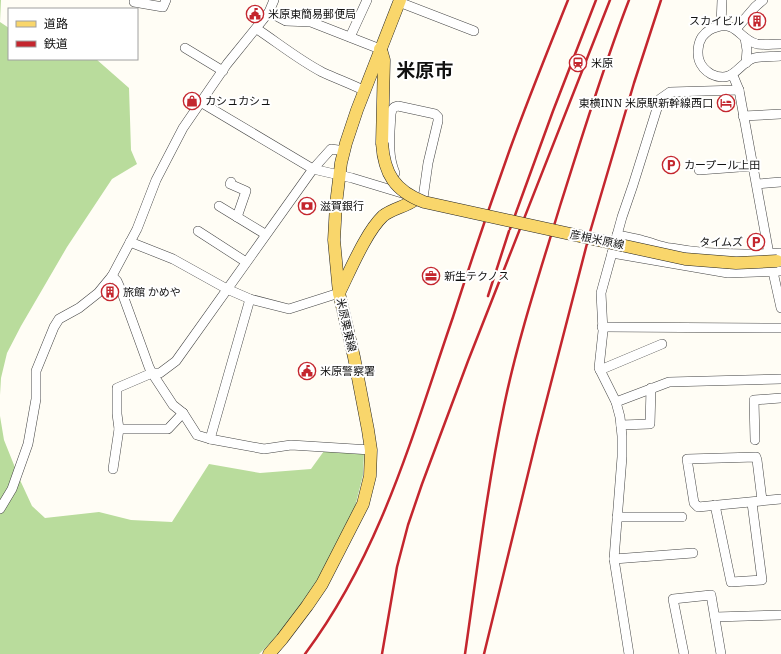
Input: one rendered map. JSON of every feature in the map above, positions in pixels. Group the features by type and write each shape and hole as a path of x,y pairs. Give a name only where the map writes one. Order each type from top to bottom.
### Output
{"main road":[{"name":"米原栗東線","path":"269,654 282,639 322,584 363,504 370,476 371,450 368,430 354,357 339,293 334,240 336,204 344,151 357,110 399,1"},
{"name":"彦根米原線","path":"380,49 384,60 382,143 384,162 390,178 401,190 433,204 685,259 736,263 777,262"},
{"path":"339,293 372,228 384,216 396,208 409,203 415,197"}],"street":[{"path":"134,2 163,7 166,0"},
{"path":"0,508 12,489 28,444 36,399 36,371 54,327 59,319 79,308 98,292 112,276 147,206 156,180 183,128 223,71 257,29 269,12 274,0"},
{"path":"350,37 367,0"},
{"path":"721,25 722,0"},
{"path":"736,29 754,7 762,0"},
{"path":"399,1 474,30"},
{"path":"269,12 286,21 311,22 380,49"},
{"path":"781,44 757,44 745,38 736,29 730,26 721,25 709,30 700,40 698,47 699,60 702,66 712,74 718,76 730,75 739,70 753,58 781,56"},
{"path":"257,29 300,59 365,91"},
{"path":"745,38 747,50 746,63"},
{"path":"185,48 223,71"},
{"path":"730,75 734,78 739,90 753,166 777,262 781,308"},
{"path":"629,654 614,559 622,458 621,425 616,402 600,370 599,360 602,327 601,293 617,235 660,99 670,92 739,90"},
{"path":"202,103 313,168 415,197 465,209"},
{"path":"398,106 435,114 438,117 424,187 415,197 392,167 389,148 391,114 394,107 398,106"},
{"path":"743,116 781,114"},
{"path":"113,468 119,429 117,414 117,388 152,373 160,373 176,362 313,168 331,149 344,151"},
{"path":"698,170 753,166"},
{"path":"231,182 230,184 246,191 237,217"},
{"path":"757,184 781,182"},
{"path":"219,206 266,234"},
{"path":"198,231 246,262"},
{"path":"617,235 645,241 667,248 777,262"},
{"path":"130,242 173,259 227,289 250,299 289,309 339,293"},
{"path":"612,253 728,273 777,262"},
{"path":"112,276 117,281 121,290 152,373 173,406 183,413 197,435 210,439 264,449 291,445 371,450"},
{"path":"210,439 250,299"},
{"path":"602,327 781,328"},
{"path":"600,370 662,344"},
{"path":"616,402 669,382 781,379"},
{"path":"621,425 650,424 651,388"},
{"path":"755,440 754,400 781,398"},
{"path":"119,429 168,429 183,413"},
{"path":"762,500 756,457 687,459 695,506 698,507 781,499"},
{"path":"715,505 731,582 762,580 752,502"},
{"path":"617,517 682,517"},
{"path":"614,559 693,553"},
{"path":"684,654 673,599 711,595 721,654"},
{"path":"715,617 781,615"}],"green space":[{"path":"0,0 1,0 0,22"},
{"path":"0,22 8,27 8,60 97,60 129,88 131,150 137,164 112,179 67,247 7,353 1,378 0,395"},
{"path":"0,416 4,440 20,480 32,506 45,518 99,512 131,520 172,522 209,464 260,473 311,469 324,451 364,453 363,475 354,511 319,580 289,625 259,654 0,654"}],"railway":[{"path":"305,654 331,615 354,575 392,492 423,406 510,149 568,0"},
{"path":"510,229 553,111 596,0"},
{"path":"382,654 397,567 408,525 422,484 468,361 610,0"},
{"path":"465,654 492,468 516,355 560,206 610,51 629,0"},
{"path":"484,654 537,437 590,232 634,83 661,0"},
{"path":"488,296 509,231"}],"place":[{"name":"米原東簡易郵便局","path":"255,14"},
{"name":"スカイビル","path":"757,21"},
{"name":"米原","path":"578,63"},
{"name":"カシュカシュ","path":"192,101"},
{"name":"東横INN 米原駅新幹線西口","path":"726,103"},
{"name":"カープール上田","path":"671,165"},
{"name":"滋賀銀行","path":"307,206"},
{"name":"タイムズ","path":"756,242"},
{"name":"新生テクノス","path":"431,276"},
{"name":"旅館 かめや","path":"110,292"},
{"name":"米原警察署","path":"307,371"}],"district":[{"name":"米原市","path":"425,70"}]}
